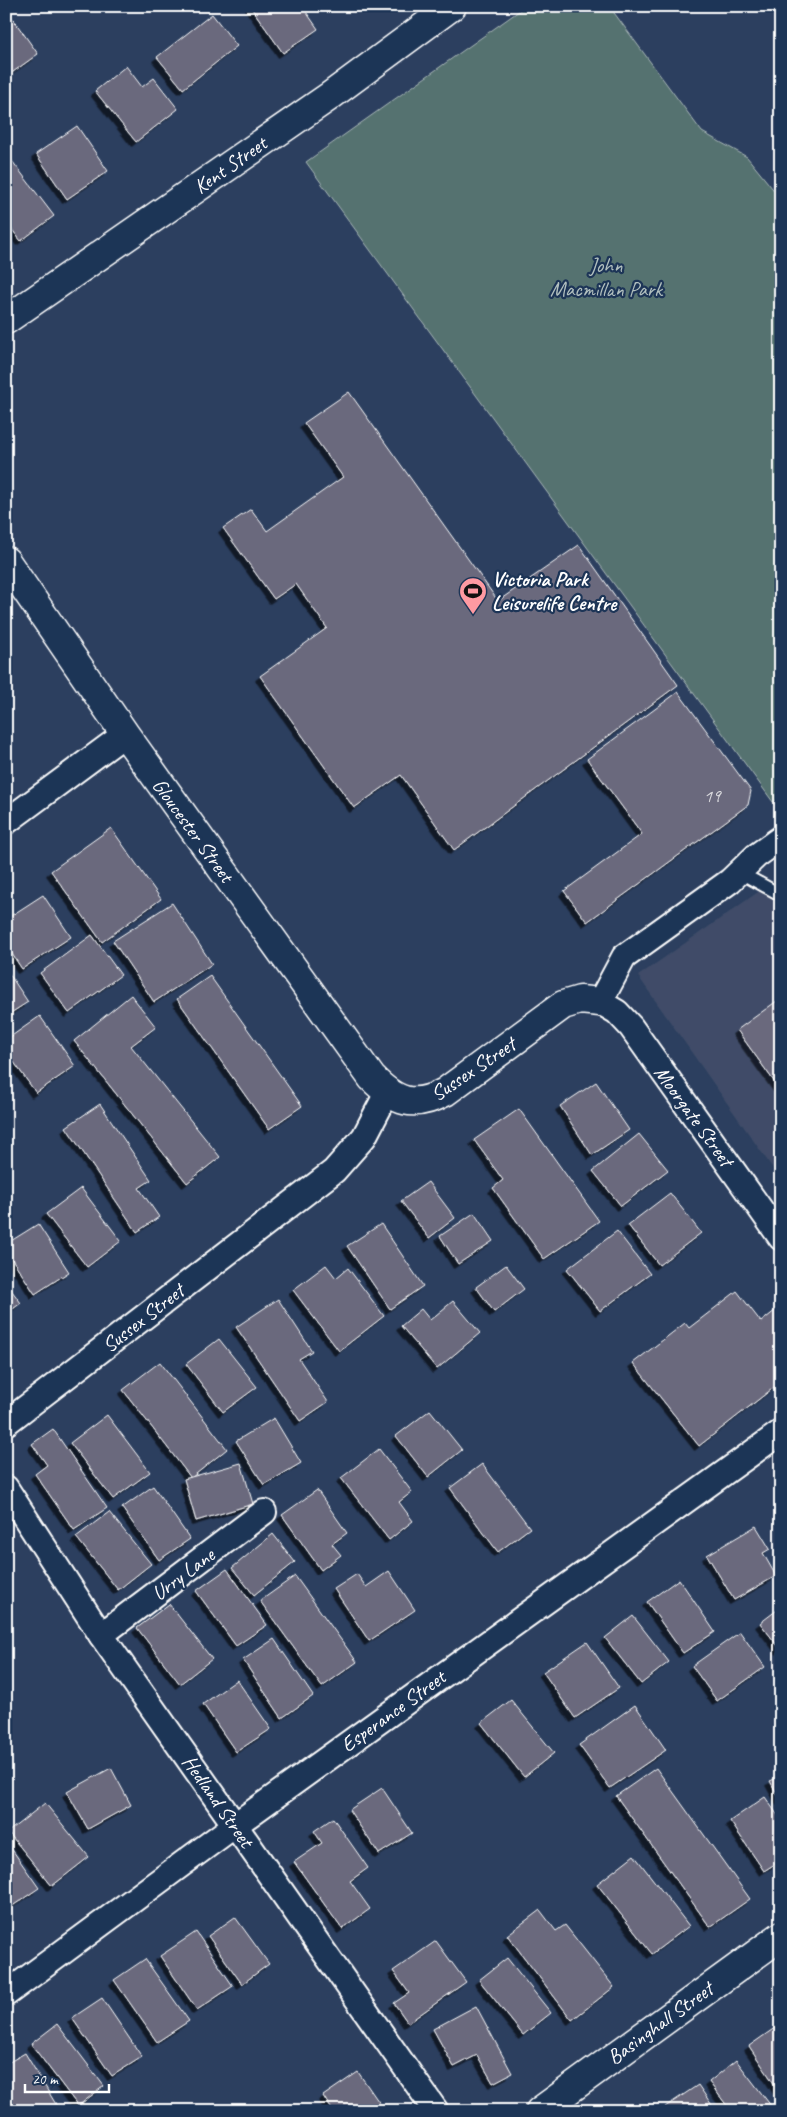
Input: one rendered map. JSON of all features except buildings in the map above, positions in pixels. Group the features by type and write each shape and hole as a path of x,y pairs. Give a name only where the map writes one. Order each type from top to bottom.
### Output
{"street":[{"name":"Kent Street","path":"6,320 330,96 452,6"},
{"name":"Gloucester Street","path":"6,561 125,734 372,1078 387,1093"},
{"path":"6,822 125,734"},
{"path":"600,1002 624,957 739,872 756,856 781,838"},
{"name":"Sussex Street","path":"6,1423 334,1171 364,1137 387,1093 413,1103 431,1100 445,1092 563,1005 580,1000 600,1002"},
{"name":"Moorgate Street","path":"600,1002 616,1012 631,1027 781,1238"},
{"name":"Esperance Street","path":"6,1994 235,1825 781,1432"},
{"name":"Hedland Street","path":"6,1488 101,1636 436,2111"},
{"name":"Urry Lane","path":"101,1636 264,1512"},
{"name":"Basinghall Street","path":"540,2111 781,1936"}],"lane":[{"path":"739,872 781,895"}],"shaded area":[{"path":"781,876 781,1180 638,976"}],"green space":[{"name":"John Macmillan Park","path":"526,6 609,6 702,132 747,157 781,199 781,797 773,802 306,162"}],"place":[{"name":"Victoria Park Leisurelife Centre","path":"473,615"}]}
